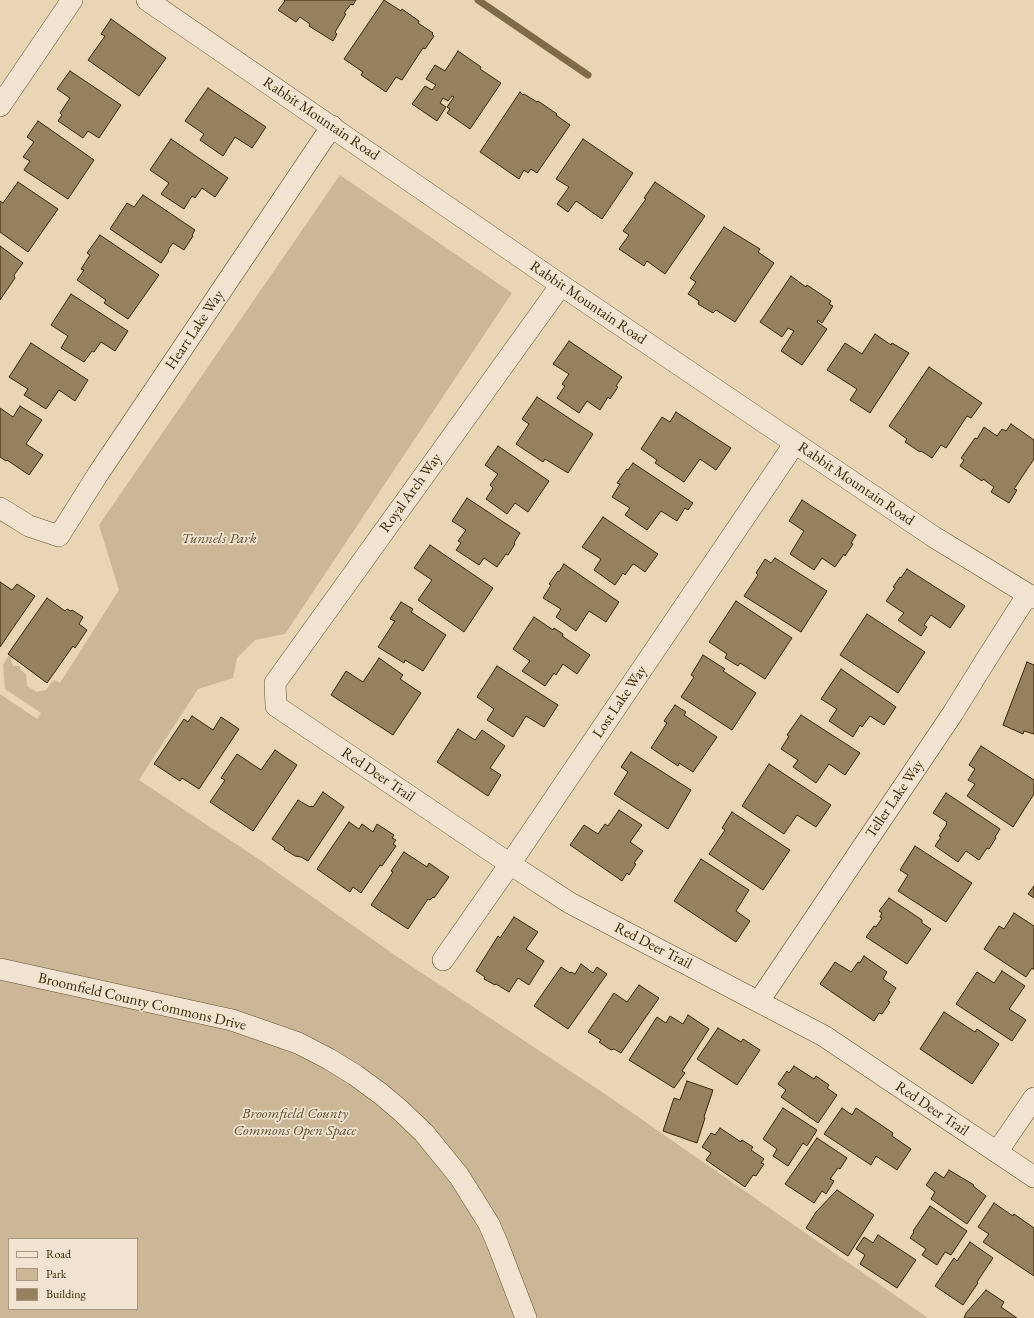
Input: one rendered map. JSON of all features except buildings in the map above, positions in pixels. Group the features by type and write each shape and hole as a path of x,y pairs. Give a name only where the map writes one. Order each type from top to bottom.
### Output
{"street":[{"path":"0,106 72,0"},
{"name":"Rabbit Mountain Road","path":"147,0 561,285 934,537 1031,596"},
{"name":"Heart Lake Way","path":"0,508 29,526 59,536 98,474 332,126"},
{"name":"Royal Arch Way","path":"276,706 275,683 561,285"},
{"name":"Lost Lake Way","path":"443,960 510,864 795,443"},
{"name":"Teller Lake Way","path":"758,1001 953,713 988,657 1031,596"},
{"name":"Red Deer Trail","path":"276,706 570,903 824,1036 1034,1177"},
{"name":"Broomfield County Commons Drive","path":"0,969 232,1020 298,1044 329,1059 355,1075 400,1110 424,1134 459,1176 488,1224 498,1245 526,1318"},
{"path":"997,1152 1034,1098"}],"green space":[{"name":"Broomfield County Commons Open Space","path":"340,175 512,293 285,634 255,640 237,658 233,678 198,689 139,780 257,858 399,958 605,1094 928,1318 0,1318 0,694 37,719 41,713 5,689 3,665 9,655 12,657 11,660 13,666 20,666 20,669 26,674 27,686 37,692 46,690 54,680 60,683 119,590 99,525"}],"waterway":[{"path":"478,0 588,75"}],"park label":[{"name":"Tunnels Park","path":"219,539"}]}
